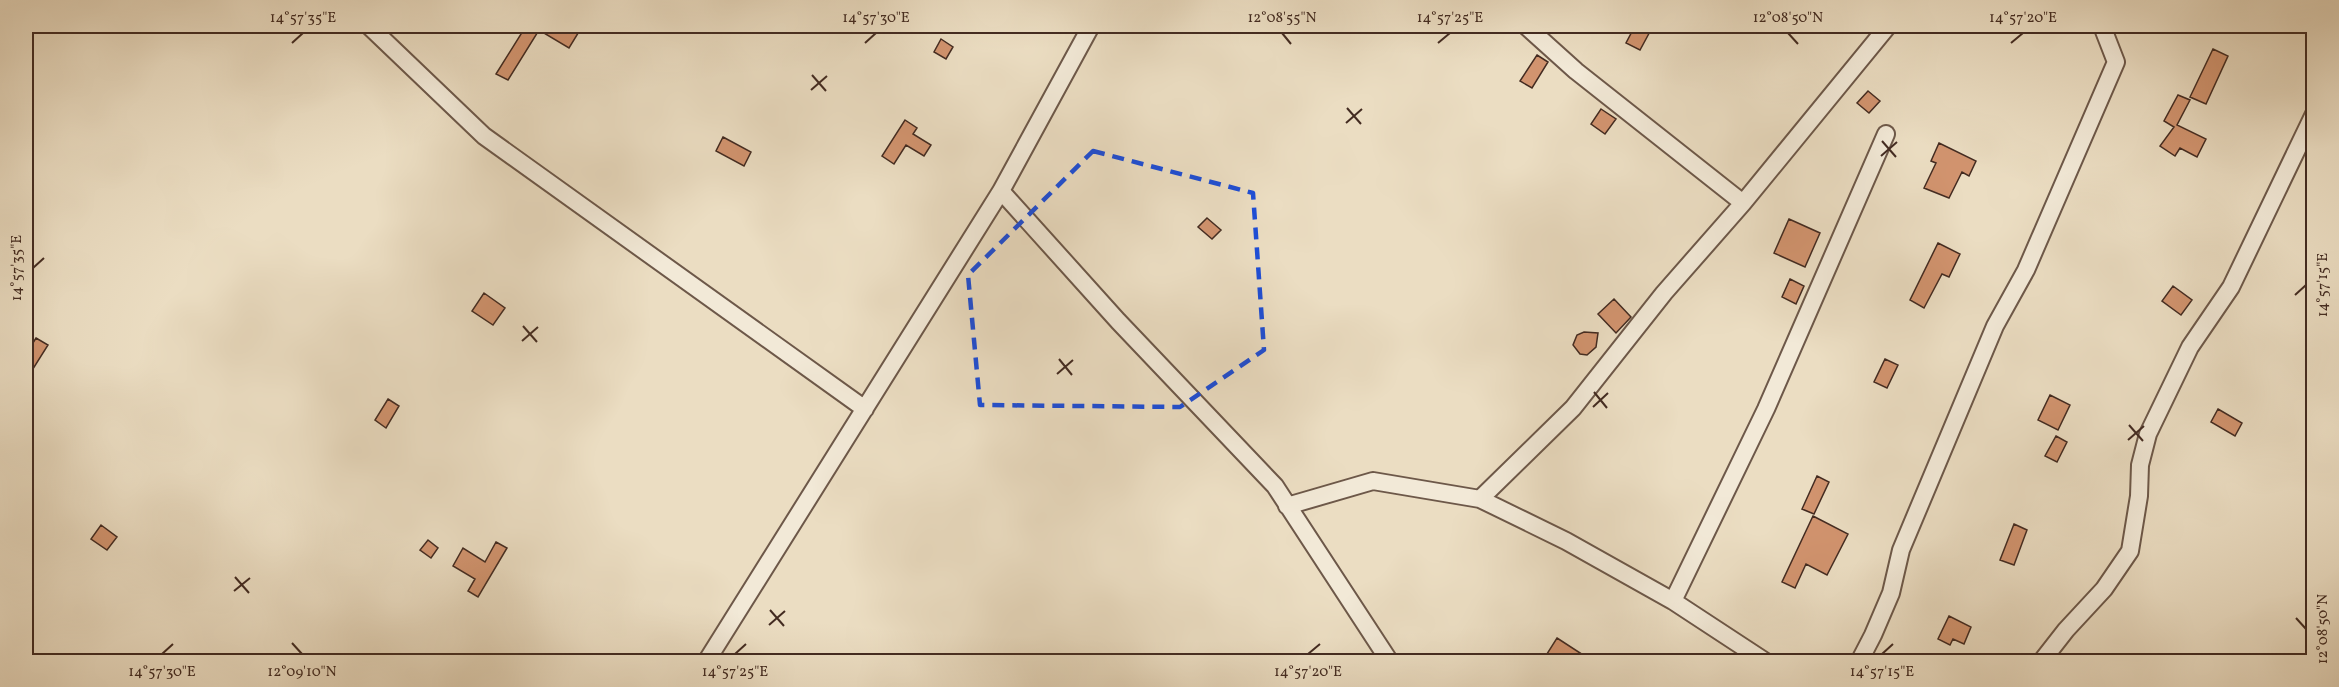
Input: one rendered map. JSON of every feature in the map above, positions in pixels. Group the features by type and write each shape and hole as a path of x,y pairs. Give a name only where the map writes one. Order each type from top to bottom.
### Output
{"street":[{"path":"369,26 484,136 865,409"},
{"path":"706,662 1001,191 1091,26"},
{"path":"1526,26 1576,71 1743,202"},
{"path":"1480,499 1573,408 1664,293 1743,202 1888,26"},
{"path":"1859,662 1874,635 1891,593 1901,550 1995,326 2026,270 2116,62 2102,26"},
{"path":"2041,662 2066,630 2104,589 2130,551 2139,496 2140,465 2148,434 2190,347 2231,287 2313,114"},
{"path":"1673,601 1766,409 1886,134"},
{"path":"1001,191 1118,321 1275,486 1390,662"},
{"path":"1287,506 1373,481 1480,499 1566,541 1673,601 1766,662"}],"highlighted area":[{"path":"1093,151 1253,193 1264,350 1180,407 980,405 968,275"}],"building":[{"path":"526,26 573,26 580,30 569,48 539,30 508,80 496,74"},
{"path":"1635,26 1653,26 1640,50 1626,43"},
{"path":"941,39 953,47 946,59 934,52"},
{"path":"2213,49 2228,56 2206,104 2190,97"},
{"path":"1537,55 1548,62 1532,88 1520,81"},
{"path":"1868,91 1880,101 1869,113 1857,103"},
{"path":"2178,95 2190,100 2177,125 2206,139 2197,157 2180,148 2175,156 2160,146 2174,127 2164,121"},
{"path":"1601,109 1616,119 1605,134 1591,124"},
{"path":"905,120 917,128 913,134 931,145 924,156 906,145 894,164 882,156"},
{"path":"723,137 751,152 744,166 716,151"},
{"path":"1939,143 1976,161 1969,176 1962,172 1949,198 1924,188 1936,163 1931,161"},
{"path":"1207,218 1221,230 1212,239 1198,227"},
{"path":"1789,219 1820,233 1805,267 1774,253"},
{"path":"1938,243 1960,254 1949,277 1942,274 1924,308 1910,300"},
{"path":"1790,279 1804,286 1796,304 1782,297"},
{"path":"2173,286 2192,300 2181,315 2162,301"},
{"path":"484,293 505,308 493,325 472,311"},
{"path":"1614,299 1631,317 1616,333 1598,314"},
{"path":"1584,332 1598,333 1596,347 1587,355 1580,354 1573,345 1577,335"},
{"path":"36,338 48,345 26,380 26,354"},
{"path":"1885,359 1898,365 1887,388 1874,382"},
{"path":"2050,395 2070,405 2058,430 2038,420"},
{"path":"388,399 399,406 386,428 375,420"},
{"path":"2218,409 2242,423 2235,436 2211,422"},
{"path":"2056,436 2067,442 2057,462 2045,456"},
{"path":"1817,476 1829,482 1814,514 1802,509"},
{"path":"1813,516 1848,534 1827,575 1806,564 1795,588 1782,582"},
{"path":"2014,524 2027,530 2014,565 2000,560"},
{"path":"101,525 117,537 107,550 91,539"},
{"path":"428,540 438,548 431,558 420,550"},
{"path":"496,542 507,548 478,597 468,591 475,579 453,566 463,548 485,562"},
{"path":"1949,616 1971,627 1964,644 1953,639 1950,645 1938,639"},
{"path":"1557,638 1594,662 1552,662 1545,657"}]}
